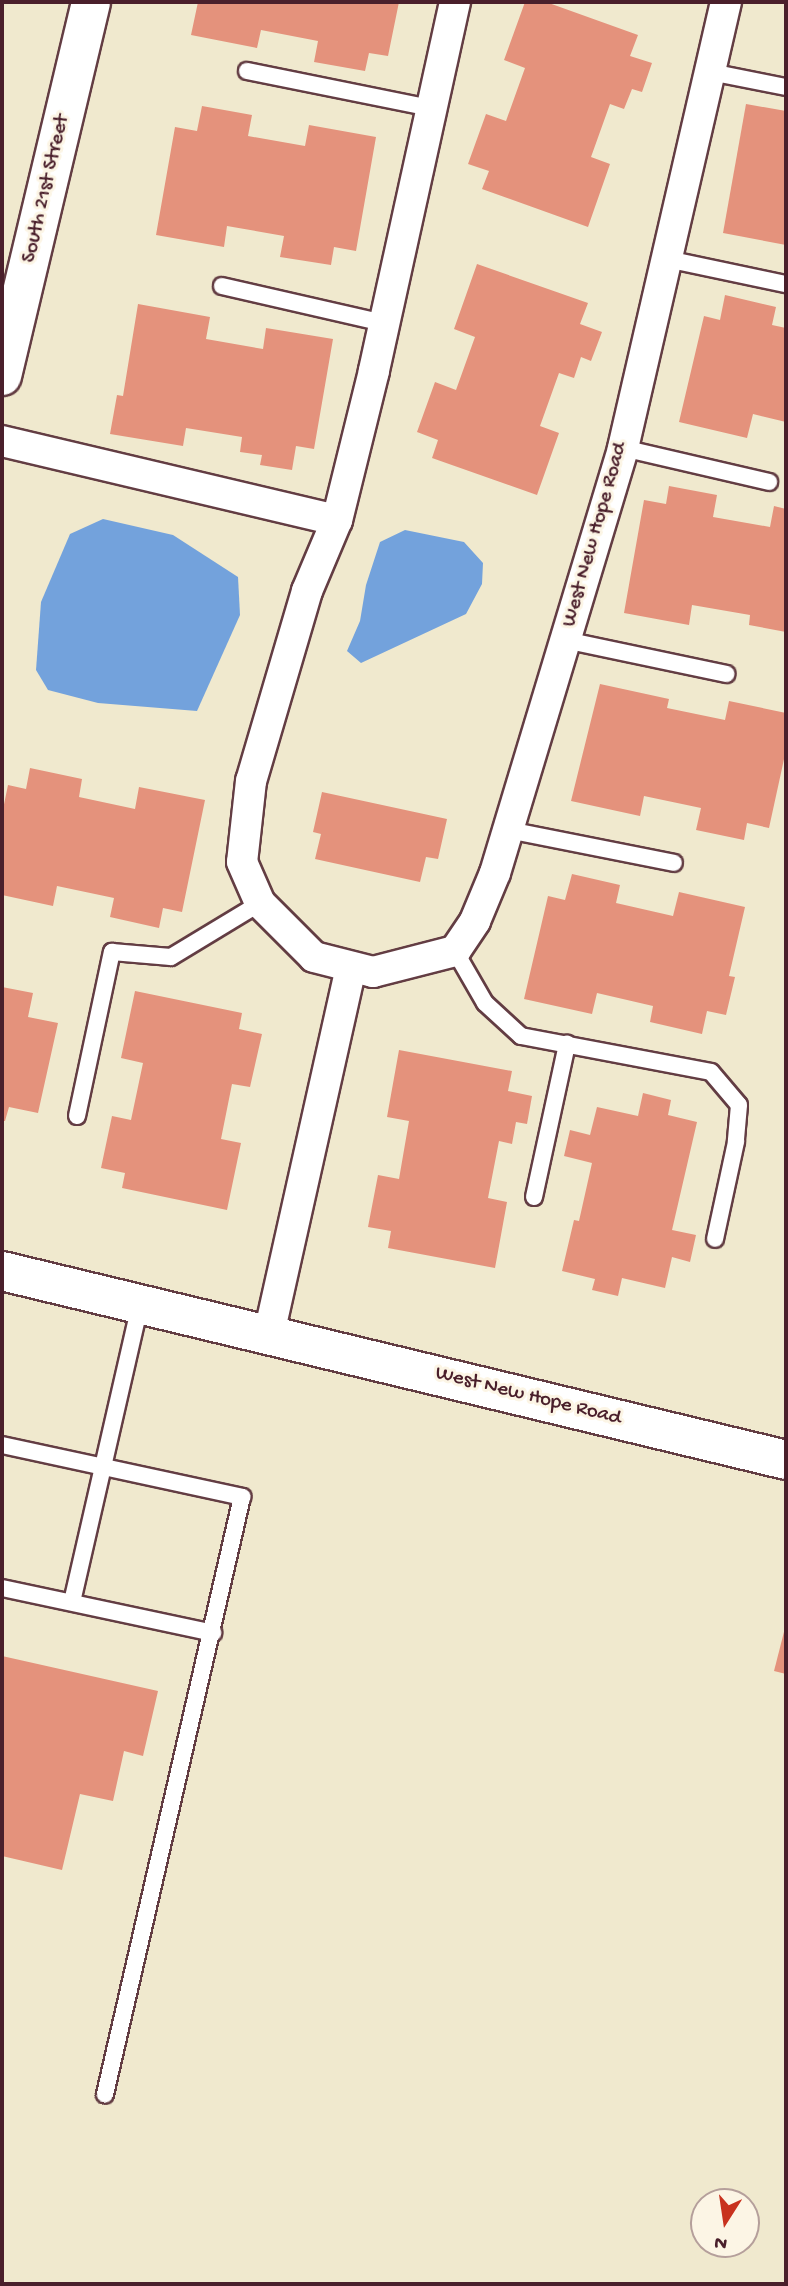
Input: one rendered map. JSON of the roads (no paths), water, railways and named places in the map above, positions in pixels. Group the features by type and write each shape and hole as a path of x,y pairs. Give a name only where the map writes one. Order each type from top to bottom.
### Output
{"main road":[{"name":"South 21st Street","path":"2,376 92,2"},
{"name":"West New Hope Road","path":"2,1271 786,1460"}],"street":[{"path":"455,2 337,520 307,591 251,781 242,862 260,903 314,957 373,972 456,951"},
{"name":"West New Hope Road","path":"456,951 475,921 495,873 623,448 726,2"},
{"path":"2,441 337,520"},
{"path":"269,1334 351,967"}],"lane":[{"path":"247,71 431,108"},
{"path":"710,72 786,87"},
{"path":"667,259 786,284"},
{"path":"222,286 383,323"},
{"path":"623,448 769,482"},
{"path":"565,640 726,674"},
{"path":"508,830 674,863"},
{"path":"77,1116 112,952 171,957 260,903"},
{"path":"456,951 485,1003 521,1036 711,1072 739,1105 736,1142 715,1240"},
{"path":"534,1198 567,1044"},
{"path":"72,1602 140,1304"},
{"path":"2,1445 242,1497 213,1633 105,2094"},
{"path":"2,1588 213,1633"}],"water":[{"path":"103,519 173,535 238,577 240,615 197,711 98,703 48,690 36,670 41,602 70,534"},
{"path":"405,530 464,542 483,563 482,584 466,614 361,663 347,651 360,621 366,585 380,542"}]}
